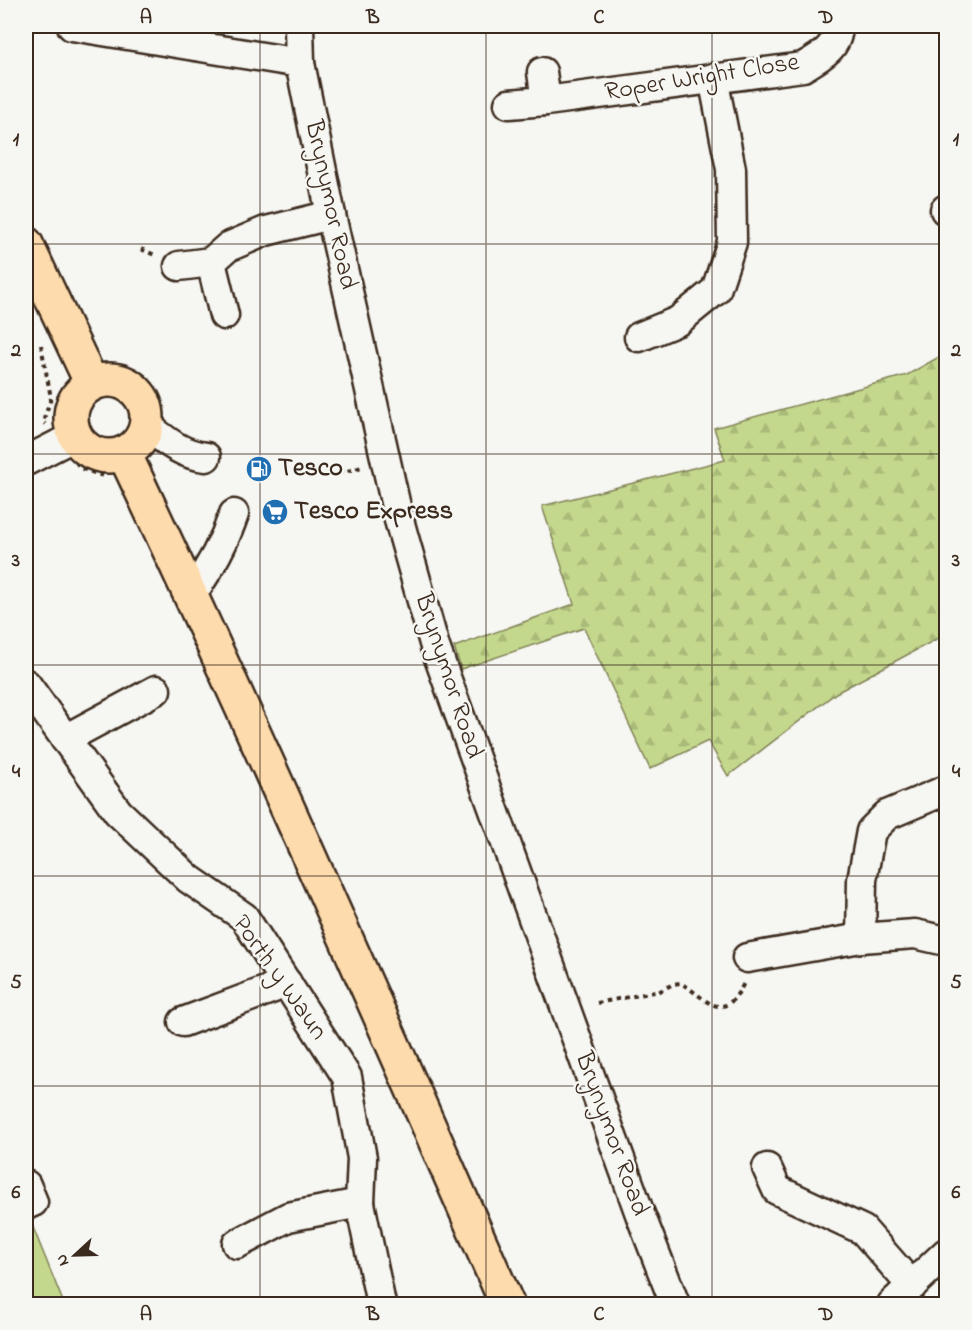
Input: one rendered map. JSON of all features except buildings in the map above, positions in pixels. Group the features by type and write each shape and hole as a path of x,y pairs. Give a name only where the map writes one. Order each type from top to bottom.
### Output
{"main road":[{"path":"26,244 92,384"},
{"path":"104,380 116,380 137,392 143,402 147,413 142,437 134,447 124,453 102,456 91,452 75,436 71,424 71,412 75,400 92,384 104,380"},
{"path":"124,453 337,916 507,1305"}],"street":[{"path":"72,26 300,63"},
{"name":"Brynymor Road","path":"299,26 300,63 331,215 399,520 435,647 675,1305"},
{"name":"Roper Wright Close","path":"509,104 803,67 823,55 838,36 838,26"},
{"path":"542,72 546,101"},
{"path":"639,337 678,321 716,290 732,242 731,169 713,78"},
{"path":"179,267 211,262 228,247 266,231 331,215"},
{"path":"211,262 224,315"},
{"path":"146,425 180,451 206,457"},
{"path":"26,461 75,436"},
{"path":"191,595 228,534 234,514"},
{"path":"173,556 191,556 219,550"},
{"name":"Porth y Waun","path":"26,684 118,812 189,879 244,916 347,1077 362,1158 360,1203 381,1305"},
{"path":"65,739 156,690"},
{"path":"861,939 862,880 871,831 887,816 946,790"},
{"path":"747,966 861,939 915,934 946,941"},
{"path":"183,1022 287,983"},
{"path":"767,1168 777,1190 863,1230 902,1295 946,1252"},
{"path":"26,1185 33,1202 26,1205"},
{"path":"237,1244 288,1217 360,1203"}],"path":[{"path":"597,1003 660,991 680,983 708,1003 719,1006 730,1002 737,996 747,966"}],"green space":[{"path":"946,353 946,634 836,693 728,776 708,741 650,769 584,628 461,669 454,647 574,604 542,506 725,460 714,428 907,375"},
{"path":"26,1210 64,1304 26,1304"}],"place":[{"name":"Tesco","path":"259,469"},
{"name":"Tesco Express","path":"275,512"}]}
